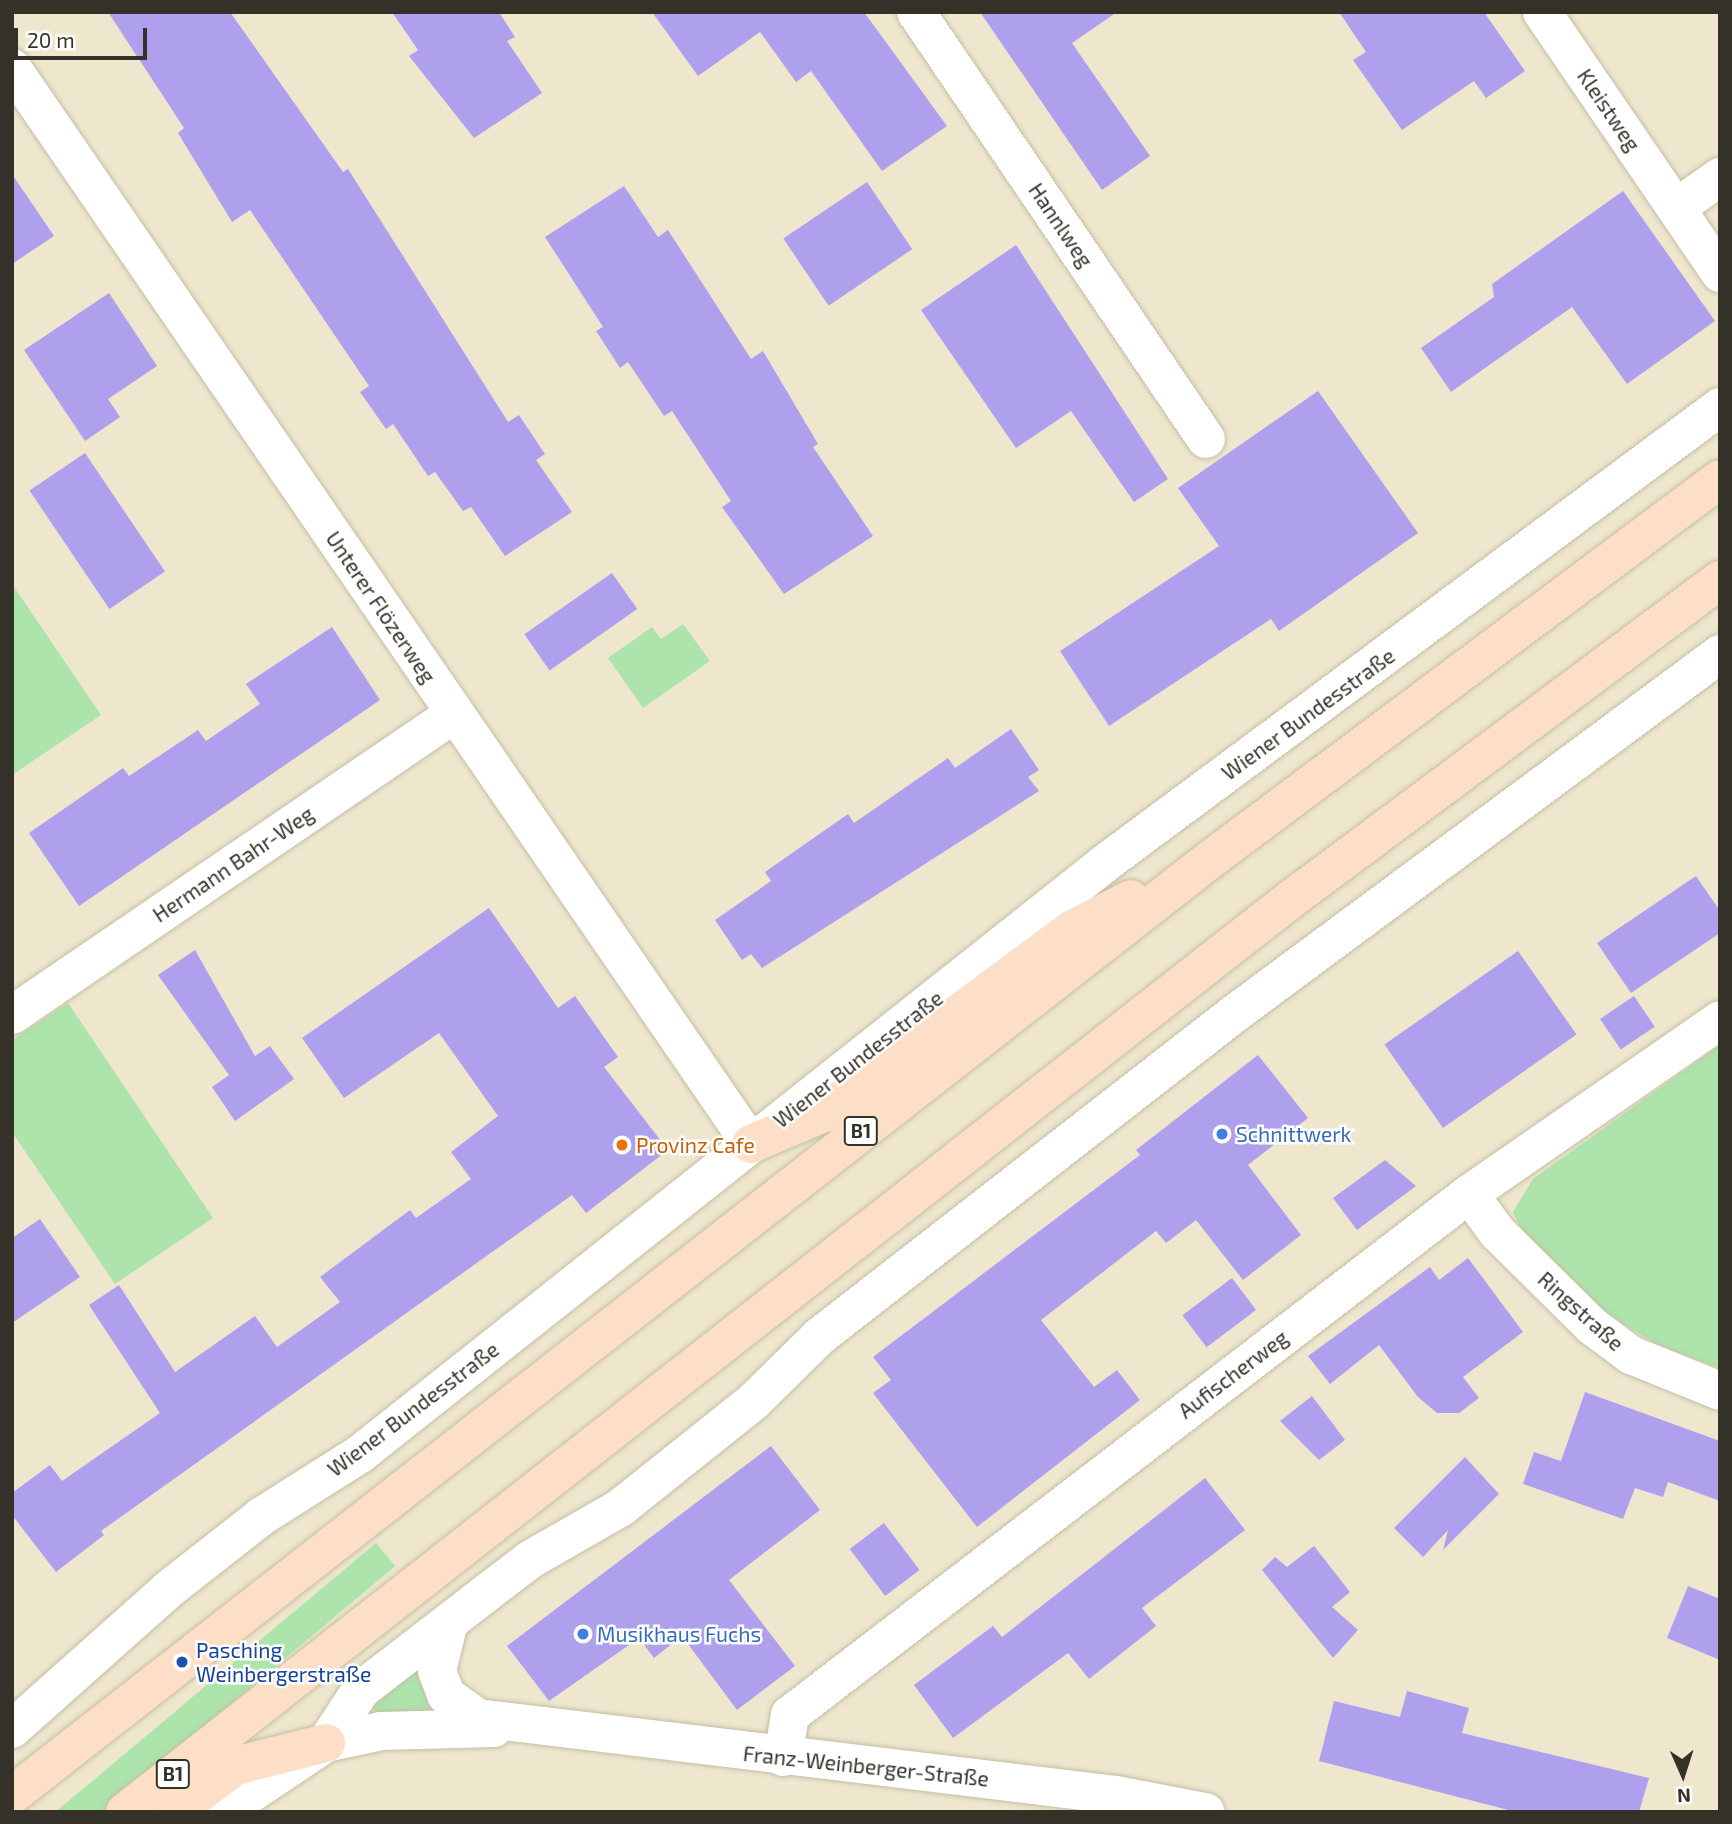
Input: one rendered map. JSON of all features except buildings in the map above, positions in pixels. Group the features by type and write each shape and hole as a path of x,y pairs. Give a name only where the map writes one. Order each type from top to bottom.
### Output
{"main road":[{"name":"B1","path":"12,1796 1211,859 1720,479"},
{"name":"B1","path":"125,1812 1275,912 1720,580"},
{"path":"751,1144 824,1112 1073,929 1211,859"},
{"path":"174,1812 235,1766 326,1743"}],"street":[{"name":"Hannlweg","path":"916,12 1206,439"},
{"name":"Kleistweg","path":"1542,12 1676,208"},
{"name":"Unterer Flözerweg","path":"12,68 751,1144"},
{"path":"1720,177 1676,208 1720,272"},
{"name":"Wiener Bundesstraße","path":"12,1729 169,1589 262,1516 360,1454 1104,864 1720,407"},
{"path":"223,1812 326,1743 361,1690 531,1559 620,1508 896,1277 1243,1008 1720,653"},
{"name":"Hermann Bahr-Weg","path":"12,1015 454,714"},
{"name":"Aufischerweg","path":"783,1757 790,1715 1469,1194 1720,1020"},
{"name":"Ringstraße","path":"1469,1194 1497,1232 1592,1326 1631,1355 1720,1391"},
{"name":"Franz-Weinberger-Straße","path":"449,1622 437,1671 446,1695 478,1718 526,1728 783,1757 1114,1803 1205,1812"},
{"name":"Franz-Weinberger-Straße","path":"326,1743 381,1731 526,1728"}],"green space":[{"path":"12,584 101,715 12,775"},
{"path":"683,624 710,661 643,708 608,658 652,627 661,639"},
{"path":"68,1003 213,1218 115,1284 12,1132 12,1040"},
{"path":"1720,1045 1720,1368 1658,1345 1608,1314 1525,1237 1513,1212 1533,1179"},
{"path":"376,1543 395,1566 102,1812 55,1812"},
{"path":"424,1656 441,1713 376,1719 372,1700"}],"place":[{"name":"Schnittwerk","path":"1222,1134"},
{"name":"Provinz Cafe","path":"622,1145"},
{"name":"Musikhaus Fuchs","path":"583,1634"},
{"name":"Pasching Weinbergerstraße","path":"182,1662"}]}
